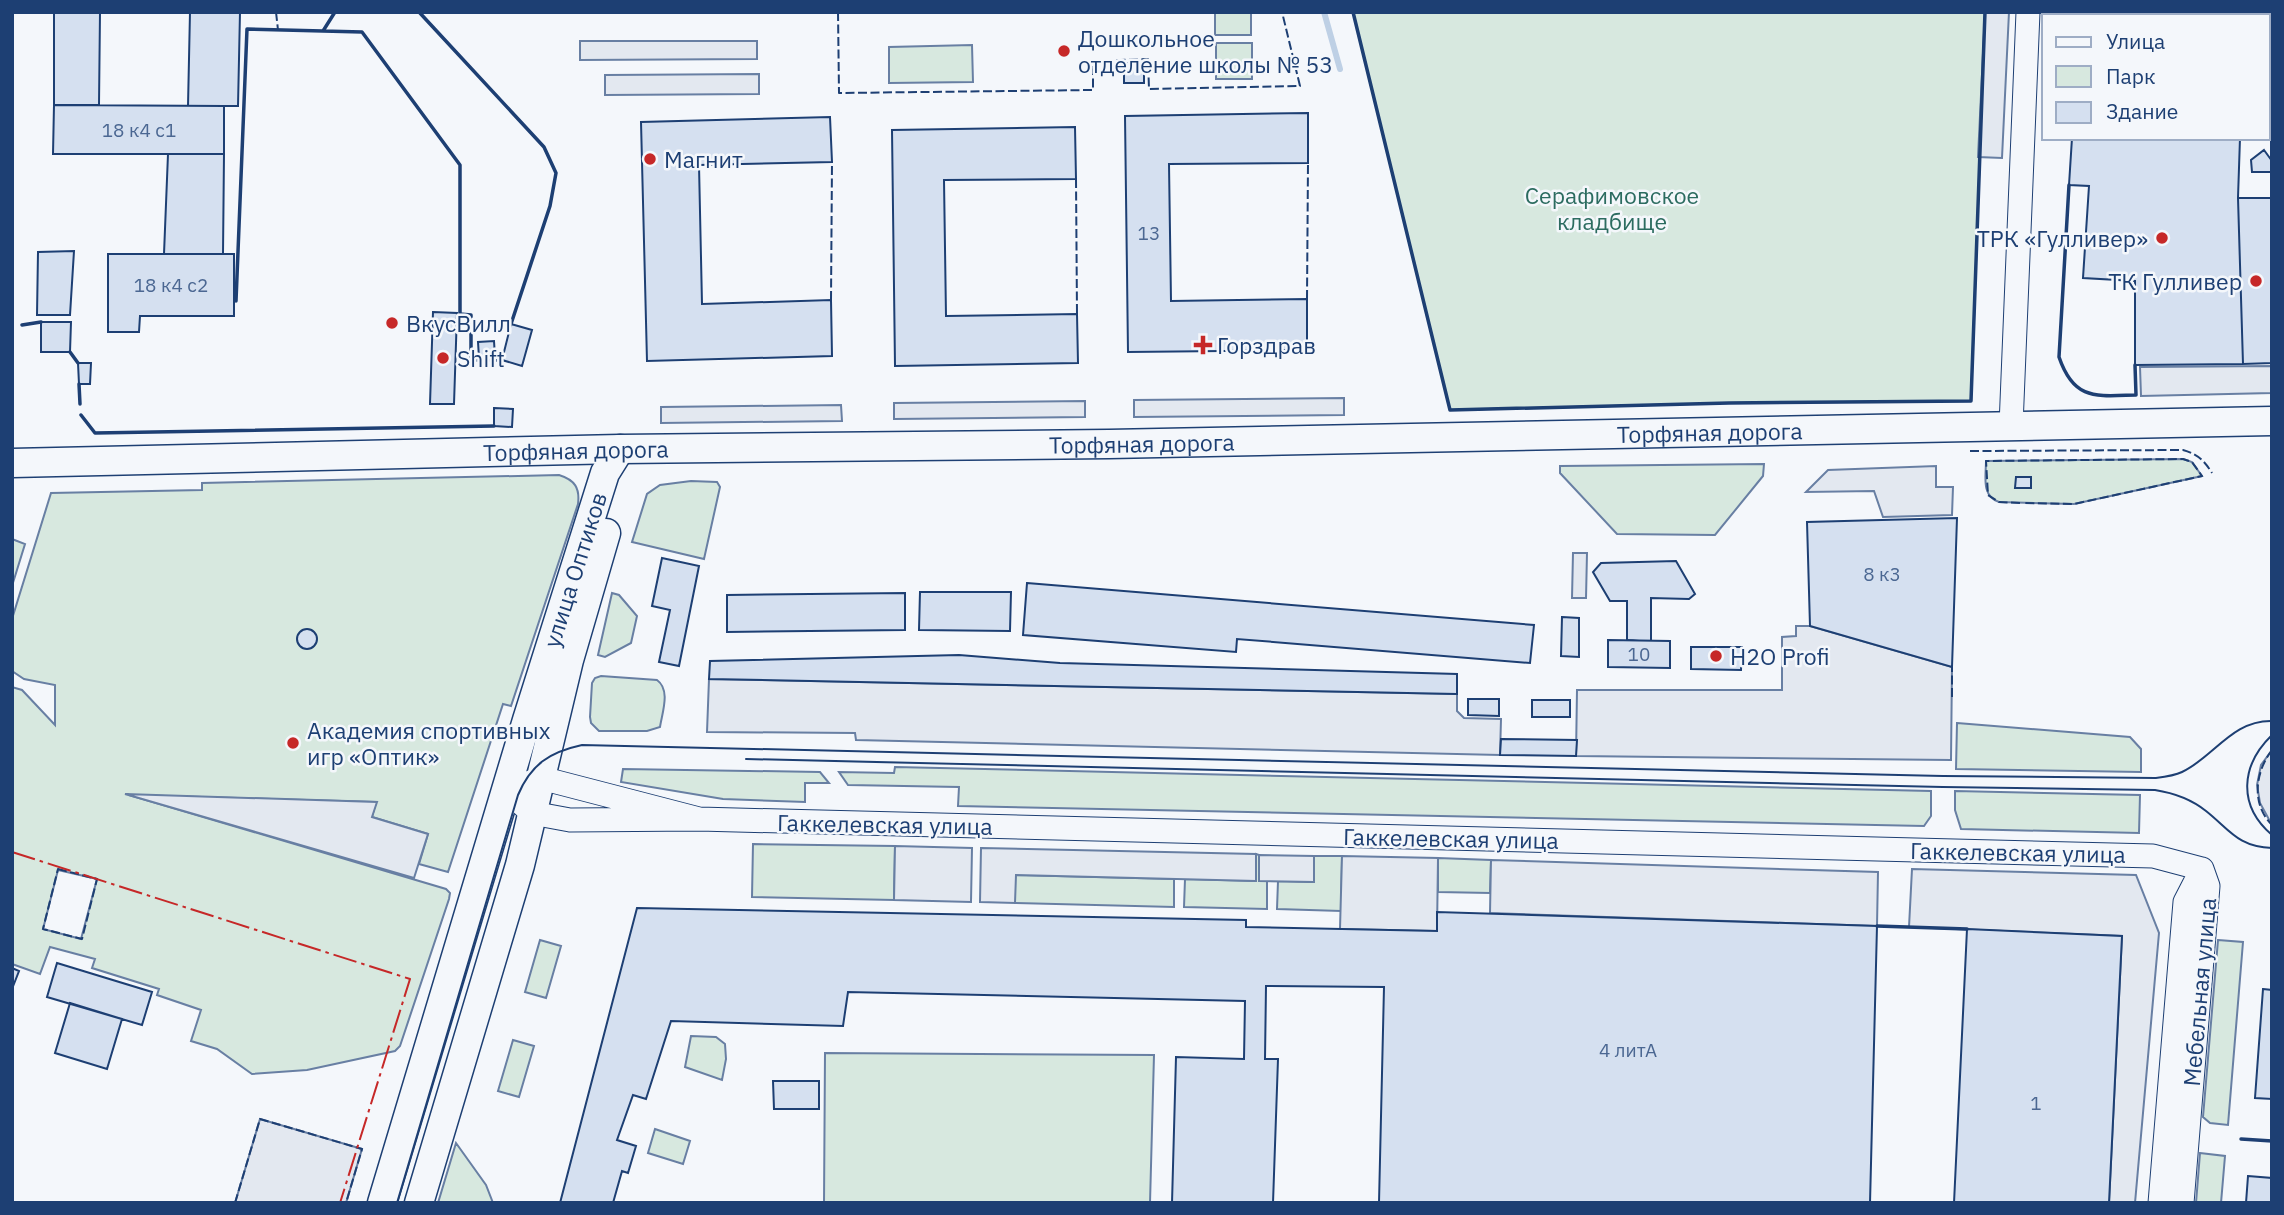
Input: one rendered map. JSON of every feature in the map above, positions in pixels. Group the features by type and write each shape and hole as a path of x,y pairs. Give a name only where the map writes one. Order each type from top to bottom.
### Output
{"main road":[{"name":"Торфяная дорога","path":"12,463 621,449 1109,444 2272,421"},
{"name":"улица Оптиков","path":"419,1203 520,865 569,660 623,476 621,449"},
{"name":"улица Оптиков","path":"382,1203 605,473 621,449"}],"street":[{"path":"2011,426 2028,12"},
{"path":"532,813 507,791 541,778"},
{"name":"Гаккелевская улица","path":"541,778 699,819"},
{"name":"Гаккелевская улица","path":"532,813 570,820 699,819 2153,856 2202,869"},
{"name":"Мебельная улица","path":"2160,1203 2185,902 2202,869"},
{"name":"Мебельная улица","path":"2182,1203 2208,886 2202,869"}],"green space":[{"path":"1215,12 1251,12 1251,35 1215,35"},
{"name":"Серафимовское кладбище","path":"1353,12 1985,12 1971,401 1729,403 1450,410"},
{"path":"1216,43 1252,43 1252,79 1216,79"},
{"path":"972,45 973,82 889,83 889,47"},
{"path":"2183,459 2192,462 2202,476 2074,504 1999,502 1989,495 1986,485 1986,461"},
{"path":"1764,464 1763,476 1715,535 1617,534 1560,473 1560,466"},
{"path":"559,475 573,482 577,489 578,504 511,706 503,704 448,872 419,864 428,834 372,817 376,802 129,795 446,889 450,893 449,899 400,1046 395,1051 307,1070 252,1074 217,1049 191,1041 201,1010 157,995 159,989 92,968 95,959 50,947 40,974 12,964 12,687 22,690 55,725 55,685 24,679 12,671 12,619 51,493 202,490 202,483","holes":["58,870 97,879 81,939 43,929"]},
{"path":"691,481 717,482 720,487 704,559 632,542 647,494 660,485"},
{"path":"12,539 25,544 12,586"},
{"path":"612,593 619,595 637,616 631,643 605,657 598,655"},
{"path":"601,676 657,680 665,696 660,727 647,731 599,731 591,723 590,717 592,683 595,678"},
{"path":"1957,723 2130,737 2141,749 2141,772 1956,769"},
{"path":"895,767 1931,791 1931,816 1924,826 958,806 959,787 848,785 839,772 894,773"},
{"path":"623,769 820,772 829,783 805,783 805,802 723,799 621,782"},
{"path":"1955,791 2140,795 2139,833 1961,829 1955,810"},
{"path":"753,844 895,846 894,900 752,897"},
{"path":"1256,854 1259,855 1259,881 1267,881 1267,909 1184,907 1185,879 1255,881"},
{"path":"1314,856 1342,856 1341,911 1277,909 1278,881 1313,882"},
{"path":"1438,858 1491,860 1490,893 1438,892"},
{"path":"1015,875 1174,879 1174,907 1015,903"},
{"path":"540,940 561,946 546,998 525,992"},
{"path":"2218,940 2243,942 2228,1125 2210,1123 2203,1117"},
{"path":"691,1036 716,1037 725,1044 726,1059 722,1080 685,1067"},
{"path":"513,1040 534,1046 519,1097 498,1091"},
{"path":"825,1053 1154,1055 1150,1203 824,1203"},
{"path":"655,1129 690,1141 683,1164 648,1153"},
{"path":"456,1143 486,1185 493,1203 438,1203"},
{"path":"2200,1153 2225,1156 2221,1203 2196,1203"}],"shaded area":[{"path":"1985,12 2009,12 2002,158 1978,157"},
{"path":"2272,12 2272,137 2270,14 2262,14"},
{"path":"580,41 757,41 757,59 580,60"},
{"path":"759,74 759,94 605,95 605,75"},
{"path":"2272,366 2272,393 2141,396 2140,367"},
{"path":"1344,398 1344,415 1134,417 1134,400"},
{"path":"1085,401 1085,417 894,419 894,403"},
{"path":"841,405 842,421 661,423 661,407"},
{"path":"1936,466 1936,487 1953,487 1952,515 1883,517 1874,491 1806,492 1828,470"},
{"path":"1573,553 1587,553 1586,598 1572,598"},
{"path":"1796,626 1810,626 1952,667 1951,760 1576,756 1577,690 1782,690 1782,637 1796,636"},
{"path":"709,679 1457,694 1457,711 1464,718 1501,719 1500,755 856,740 855,733 707,732"},
{"path":"2272,750 2272,825 2260,803 2257,785 2261,765"},
{"path":"125,794 377,802 372,817 428,834 414,878"},
{"path":"895,846 972,848 971,902 894,900"},
{"path":"981,848 1256,854 1256,881 1016,875 1015,903 980,902"},
{"path":"1259,855 1314,856 1314,882 1259,881"},
{"path":"1342,856 1438,858 1437,931 1340,929"},
{"path":"1491,860 1878,872 1877,926 1490,913"},
{"path":"1912,869 2136,875 2159,933 2135,1203 2109,1203 2122,936 1909,927"},
{"path":"260,1119 362,1149 346,1203 235,1203"}],"building":[{"path":"54,12 100,12 99,105 54,105"},
{"path":"190,12 240,12 238,106 188,106"},
{"path":"2079,12 2245,12 2245,14"},
{"path":"1124,63 1144,63 1144,83 1124,83"},
{"path":"54,105 224,106 224,154 53,154"},
{"path":"1308,113 1308,163 1169,164 1171,301 1307,299 1307,350 1128,352 1125,116"},
{"path":"830,117 832,162 699,165 702,304 831,300 832,356 647,361 641,122"},
{"path":"1075,127 1076,179 944,180 946,316 1077,314 1078,363 895,366 892,130"},
{"name":"ТРК «Гулливер»","path":"2072,140 2240,140 2238,198 2243,364 2135,365 2135,281 2083,278 2089,186 2069,185"},
{"path":"2264,150 2272,161 2272,172 2252,172 2251,160"},
{"path":"168,154 224,154 223,254 164,254"},
{"name":"ТК Гулливер","path":"2238,198 2272,198 2272,363 2243,364"},
{"name":"ТК Гулливер","path":"2238,198 2272,198 2272,363 2243,364"},
{"path":"74,251 70,315 37,315 38,252"},
{"path":"108,254 234,254 234,316 140,316 139,332 108,332"},
{"name":"Shift","path":"433,312 457,313 454,404 430,404"},
{"path":"41,322 71,322 70,352 41,352"},
{"path":"511,324 532,330 522,366 502,360"},
{"path":"494,341 495,357 479,358 478,342"},
{"path":"78,363 91,363 90,384 79,384"},
{"path":"494,408 513,409 512,427 494,426"},
{"path":"2016,477 2031,477 2031,488 2015,488"},
{"path":"1957,518 1952,667 1810,626 1807,522"},
{"path":"662,558 699,566 679,666 659,662 670,610 652,606"},
{"path":"1676,561 1695,594 1689,599 1651,598 1651,641 1627,640 1627,601 1610,601 1593,572 1601,563"},
{"path":"1027,583 1534,625 1530,663 1237,639 1236,652 1023,635"},
{"path":"920,592 1011,592 1010,631 919,630"},
{"path":"905,593 905,630 727,632 727,595"},
{"path":"1562,617 1579,618 1579,657 1561,656"},
{"path":"307,629 314,632 317,639 314,646 307,649 300,646 297,639 300,632"},
{"path":"1608,640 1670,641 1670,668 1608,667"},
{"name":"H2O Profi","path":"1691,647 1742,647 1741,670 1691,669"},
{"path":"959,655 1060,663 1457,674 1457,694 709,679 710,661"},
{"path":"1468,699 1499,699 1499,716 1468,715"},
{"path":"1532,700 1570,700 1570,717 1532,717"},
{"path":"1501,739 1577,740 1576,756 1500,755"},
{"path":"637,908 1246,920 1246,927 1437,931 1437,912 1877,926 1870,1203 1379,1203 1384,987 1266,986 1265,1059 1278,1059 1273,1203 1172,1203 1176,1057 1244,1059 1245,1001 848,992 843,1026 671,1021 646,1099 633,1095 617,1140 636,1146 628,1173 622,1171 613,1203 560,1203"},
{"path":"1967,929 2122,936 2109,1203 1954,1203"},
{"path":"57,963 152,992 142,1025 47,997"},
{"path":"12,968 19,971 12,989"},
{"path":"2263,989 2272,990 2272,1099 2255,1098"},
{"path":"70,1003 122,1019 107,1069 55,1053"},
{"path":"773,1081 819,1081 819,1109 774,1109"},
{"path":"2248,1176 2272,1178 2272,1203 2246,1203"}],"waterway":[{"path":"1324,12 1340,69"}],"tram line":[{"path":"397,1203 518,795 529,775 543,761 560,751 582,745 1943,776 2155,778 2182,772 2246,726 2272,721"},
{"path":"2272,735 2254,759 2247,785 2253,811 2272,835"},
{"path":"746,759 2155,790 2194,803 2243,841 2272,848"}],"fence":[{"path":"276,12 278,30"},
{"path":"838,12 839,93 1093,90 1093,61 1148,59 1149,89 1300,86 1282,12"},
{"path":"831,300 832,162"},
{"path":"1307,299 1308,163"},
{"path":"1076,179 1077,314"},
{"path":"1970,451 2183,450 2200,458 2212,473"},
{"path":"2020,503 1999,502 1988,495 1986,461 2183,459 2192,462 2202,476 2074,504 2025,503"},
{"path":"1952,667 1952,697"},
{"path":"2272,750 2262,768 2258,788 2261,808 2272,825"},
{"path":"58,869 97,879 82,939 43,929 58,869"},
{"path":"235,1203 260,1119 362,1149 346,1203"}],"wall":[{"path":"323,31 335,12"},
{"path":"419,12 544,147 556,173 550,206 511,324"},
{"path":"1353,12 1450,410 1729,403 1971,401 1985,12"},
{"path":"236,301 247,29 362,32 460,165 460,314 471,315 471,360 502,360"},
{"path":"2069,185 2059,357 2065,371 2079,389 2098,395 2136,395 2135,365"},
{"path":"22,325 41,322"},
{"path":"70,352 78,363"},
{"path":"79,384 80,404"},
{"path":"81,415 95,433 494,426"},
{"path":"1877,926 1967,929"},
{"path":"2241,1139 2272,1141"}],"power":[{"path":"12,852 410,979 340,1203"}],"place":[{"name":"Дошкольное отделение школы № 53","path":"1064,51"},
{"name":"Магнит","path":"650,159"},
{"name":"ТРК «Гулливер»","path":"2162,238"},
{"name":"ТК Гулливер","path":"2256,281"},
{"name":"ВкусВилл","path":"392,323"},
{"name":"Горздрав","path":"1203,345"},
{"name":"Shift","path":"443,358"},
{"name":"H2O Profi","path":"1716,656"},
{"name":"Академия спортивных игр «Оптик»","path":"293,743"}]}
